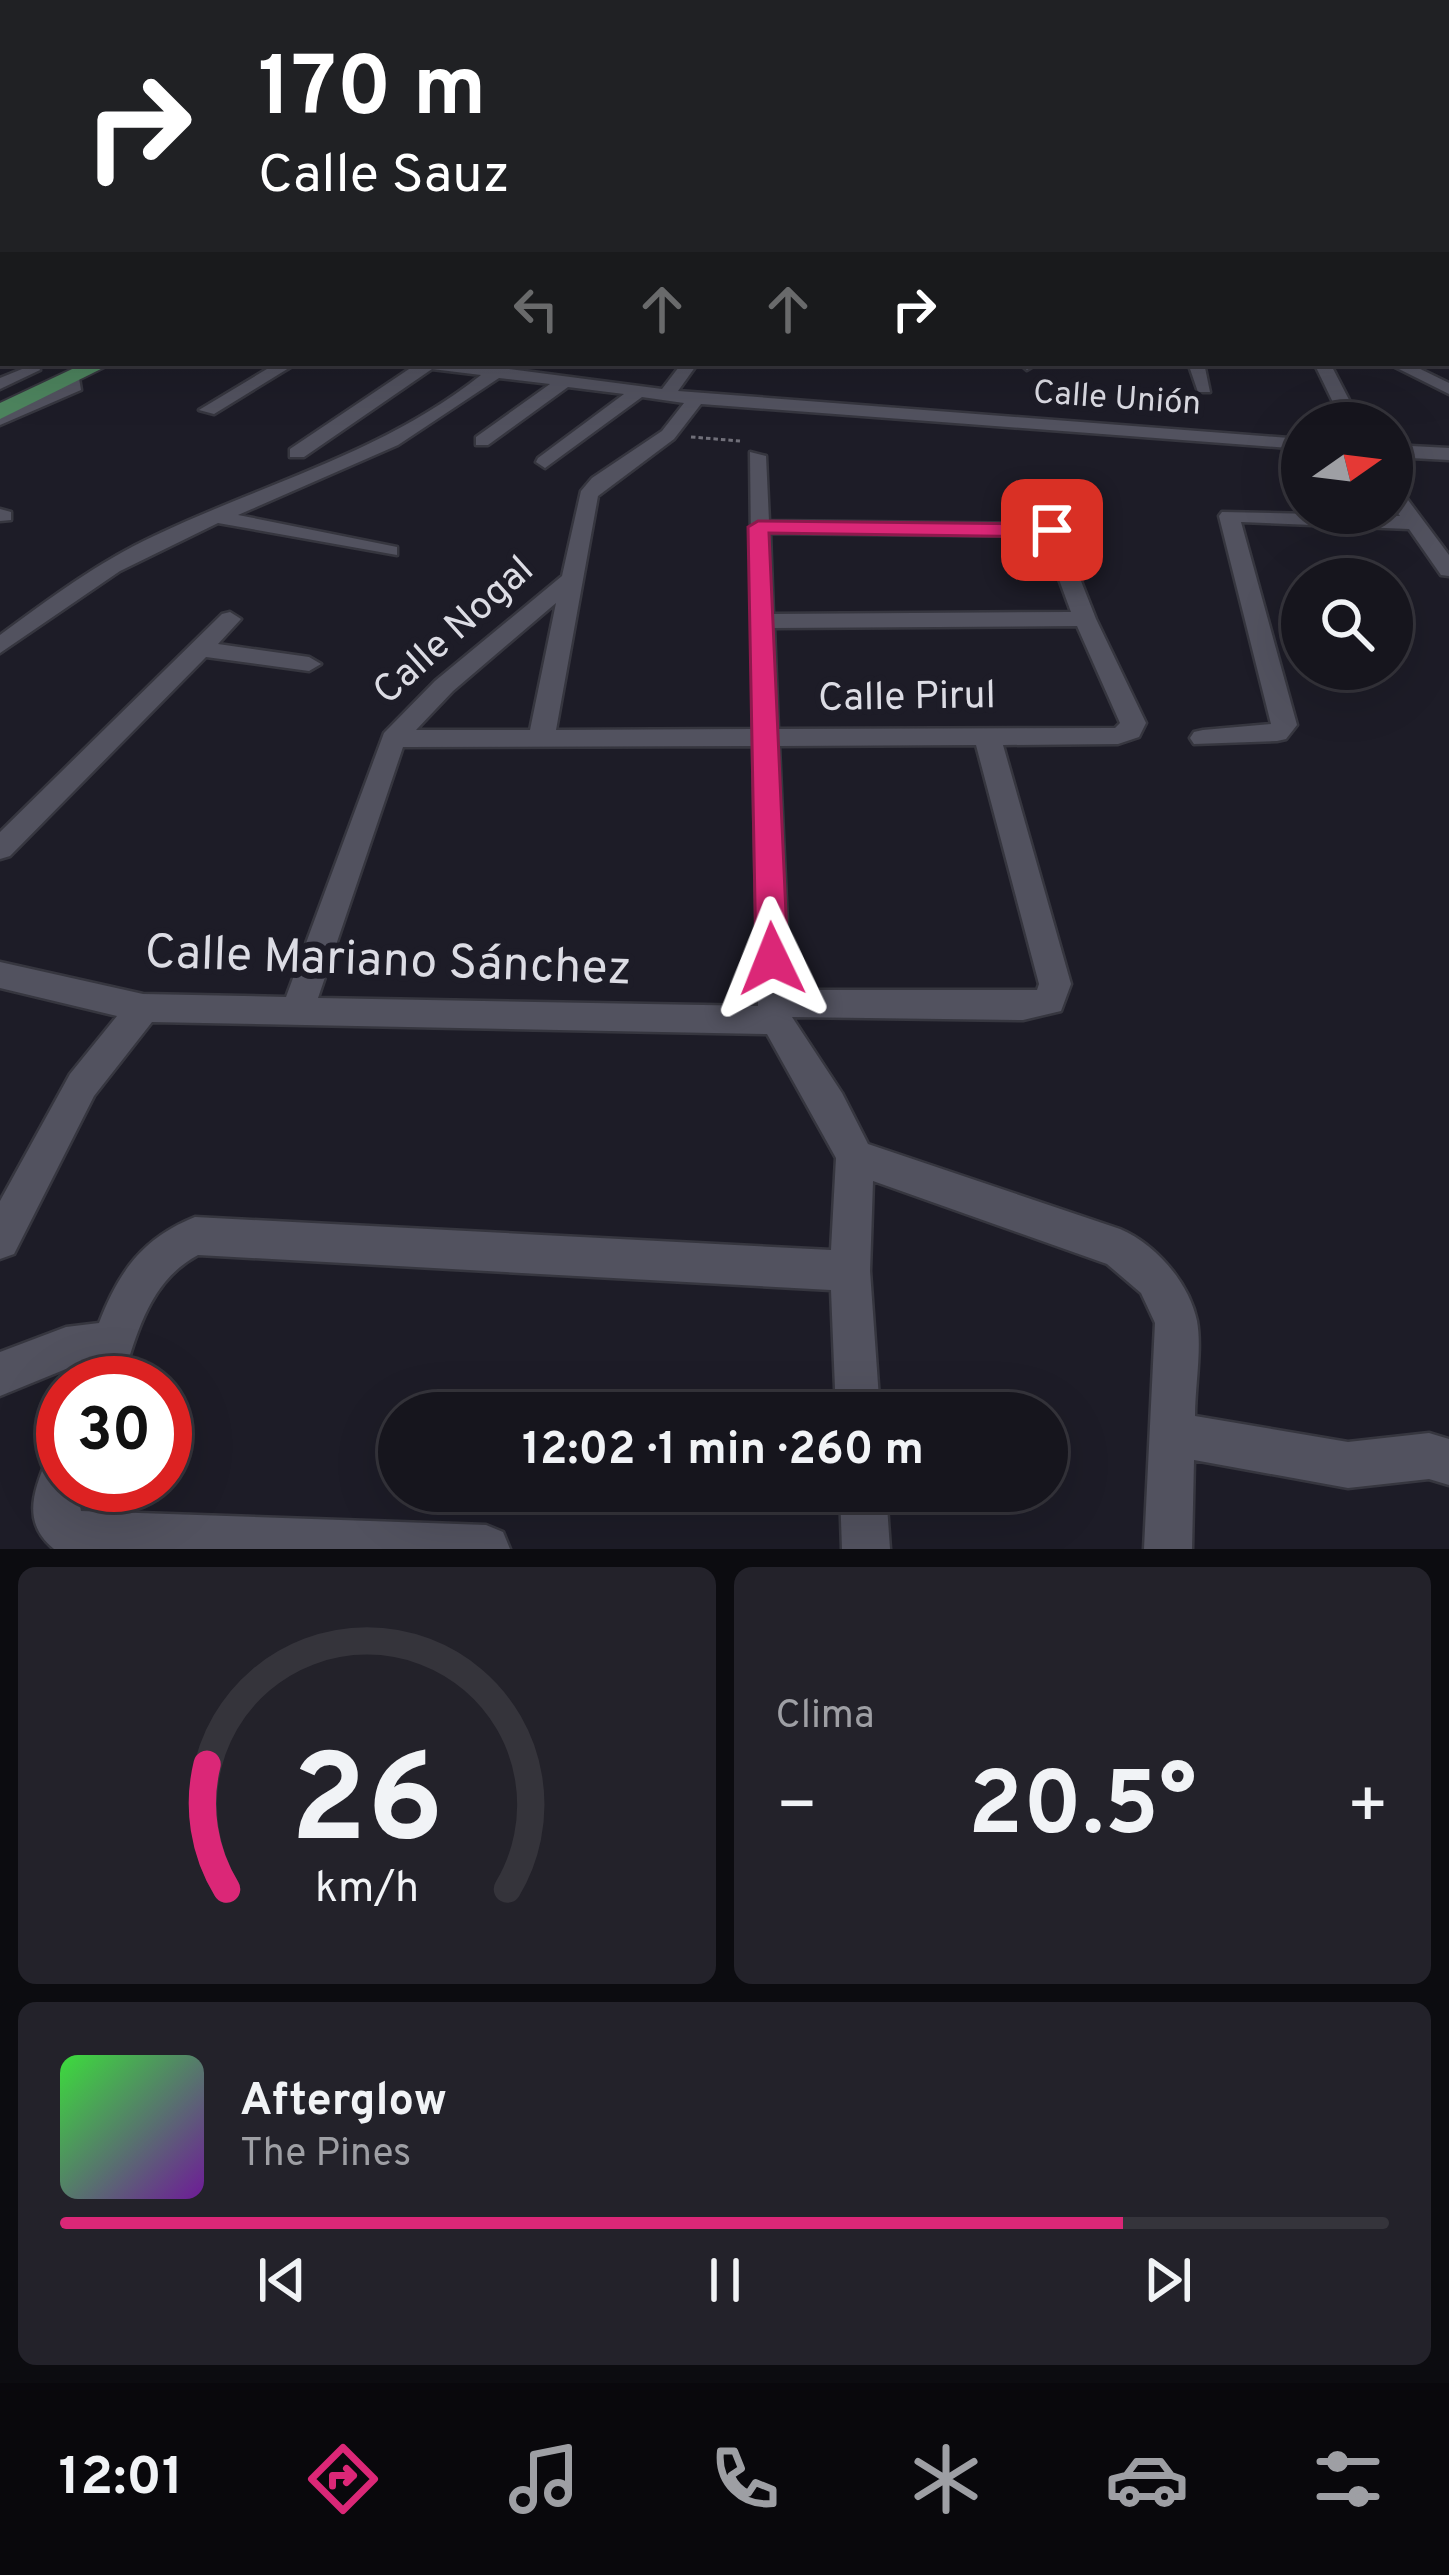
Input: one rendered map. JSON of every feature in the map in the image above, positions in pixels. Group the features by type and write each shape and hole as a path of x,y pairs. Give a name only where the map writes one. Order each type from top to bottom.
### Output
{"main road":[{"path":"0,393 47,369"},
{"path":"0,416 47,369"}],"street":[{"path":"208,410 284,366"},
{"path":"297,453 423,366"},
{"path":"666,396 688,366"},
{"path":"1197,366 1204,388"},
{"path":"1324,366 1342,402"},
{"path":"1401,366 1449,389"},
{"path":"0,646 117,566 183,530 357,460 426,423 501,367"},
{"name":"Calle Unión","path":"501,367 564,382 696,399 1281,443"},
{"path":"0,383 47,369"},
{"path":"482,441 564,382"},
{"path":"545,462 638,392"},
{"path":"541,740 588,495 599,482 668,435 696,399"},
{"path":"1413,452 1449,454"},
{"path":"757,456 775,1011 855,1157 850,1271 857,1392"},
{"path":"763,621 1085,619 1036,488"},
{"path":"1202,738 1277,733 1284,725 1229,516 1281,518"},
{"path":"217,518 390,551"},
{"path":"1413,525 1449,570"},
{"path":"758,527 1052,530"},
{"name":"Calle Nogal","path":"296,1014 393,740 444,686 571,580"},
{"name":"Calle Pirul","path":"393,740 1118,736 1130,731 1133,723 1085,619"},
{"path":"0,849 230,620"},
{"path":"203,649 309,664"},
{"name":"Calle Mariano Sánchez","path":"0,975 142,1008 296,1014 775,1011 1023,1006 1049,1001 1055,984 987,736"},
{"path":"0,1240 82,1085 142,1008"},
{"path":"855,1157 1120,1249 1155,1279 1176,1321 1168,1549"},
{"path":"110,1356 142,1271 164,1249 195,1237 850,1271"},
{"path":"0,1374 66,1348 115,1342"},
{"path":"1172,1434 1348,1465 1429,1456 1449,1462"},
{"path":"56,1512 57,1521 73,1534 486,1549"},
{"path":"863,1512 866,1549"}],"path":[{"path":"668,435 757,442 757,456"}],"route":[{"path":"772,959 758,527 1052,530"}]}
